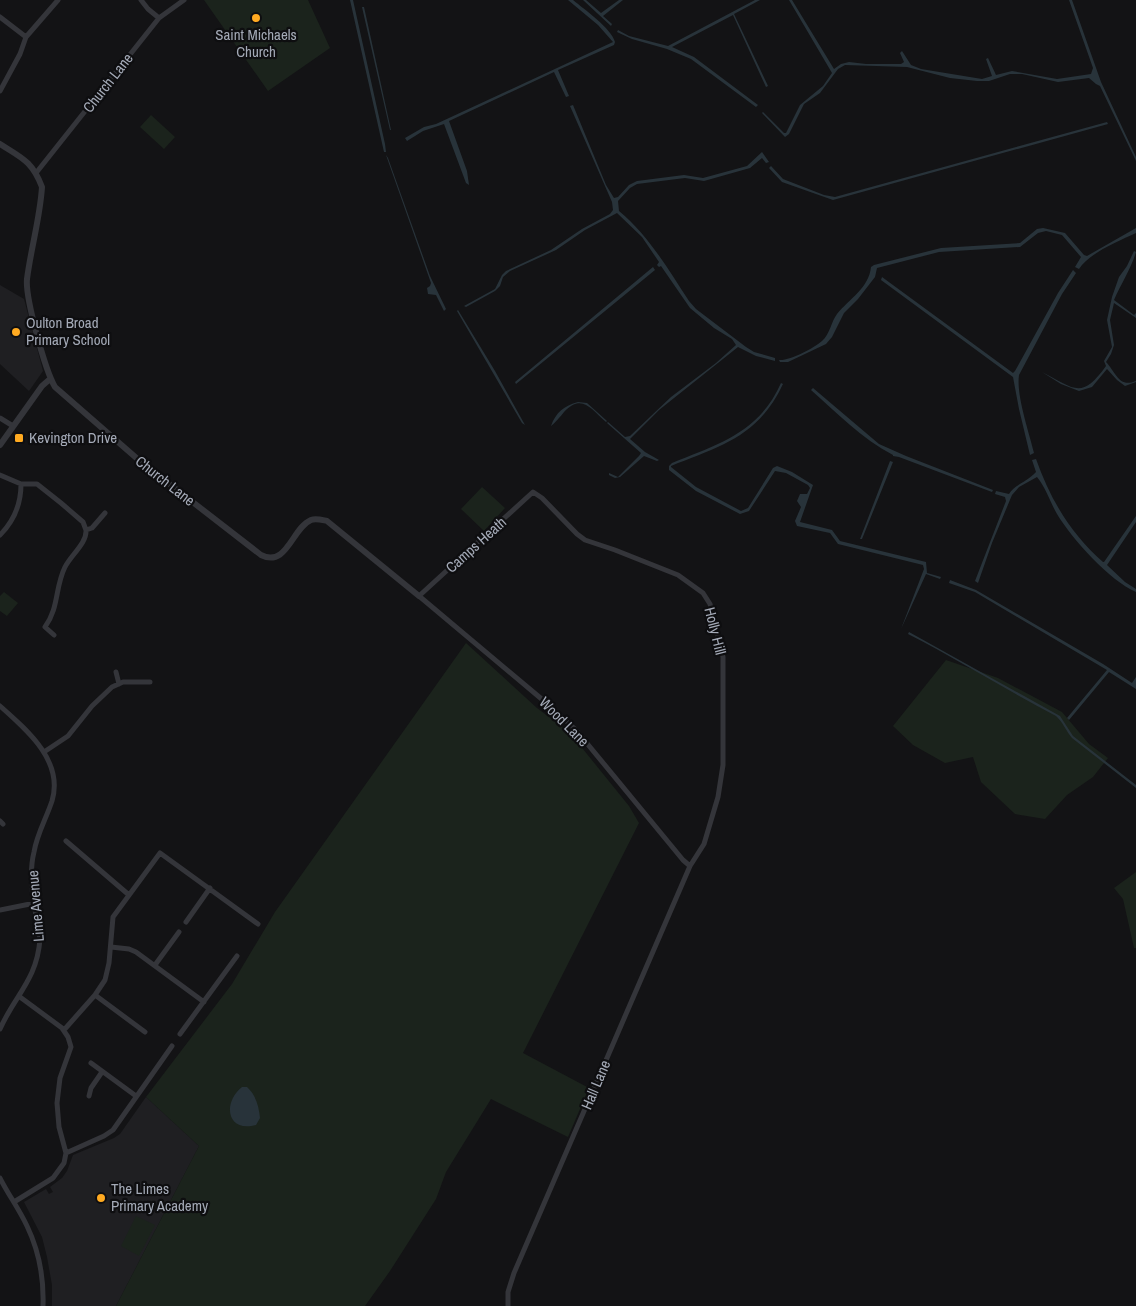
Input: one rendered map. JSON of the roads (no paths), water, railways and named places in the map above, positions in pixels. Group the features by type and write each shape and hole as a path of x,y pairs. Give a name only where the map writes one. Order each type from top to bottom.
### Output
{"street":[{"path":"0,91 20,54 26,37 58,0"},
{"path":"141,0 159,18"},
{"name":"Church Lane","path":"184,0 159,18 36,173 42,187 27,281 31,309 50,379 62,394 141,462 261,555 267,558 274,558 280,554 306,524 312,520 327,521 419,596"},
{"path":"0,18 26,37"},
{"path":"0,144 28,162 36,173"},
{"path":"0,445 42,386 50,379"},
{"path":"0,418 13,426"},
{"path":"0,475 22,484 37,484 83,522 86,530 84,540 64,570 54,613 45,627 54,634"},
{"path":"0,535 14,515 21,498 22,484"},
{"name":"Camps Heath","path":"419,596 533,492"},
{"name":"Holly Hill","path":"533,492 542,498 585,540 678,575 703,593 710,604 723,658 723,765 718,797 704,844 690,866"},
{"path":"86,530 92,528 105,513"},
{"name":"Wood Lane","path":"419,596 576,730 683,860 690,866"},
{"path":"116,672 119,684"},
{"path":"44,752 68,736 105,692 119,684 150,682"},
{"name":"Lime Avenue","path":"0,706 29,732 44,752 52,768 54,784 51,803 33,852 32,868 40,940 35,968 0,1029"},
{"path":"66,841 129,895"},
{"path":"64,1030 95,995 105,980 109,963 113,917 160,853 258,924"},
{"name":"Hall Lane","path":"508,1306 508,1292 514,1274 690,866"},
{"path":"92,873 97,868"},
{"path":"186,922 210,888"},
{"path":"0,910 35,903"},
{"path":"155,965 179,932"},
{"path":"111,947 129,949 136,952 204,1002"},
{"path":"180,1034 237,956"},
{"path":"95,995 145,1032"},
{"path":"14,1202 52,1178 64,1163 66,1153 59,1127 57,1103 60,1078 71,1047 64,1030 20,997"},
{"path":"130,1021 134,1015"},
{"path":"66,1153 113,1130 172,1046"},
{"path":"90,1063 136,1096"},
{"path":"89,1096 91,1088 102,1072"},
{"path":"0,1178 33,1240 42,1276 44,1306"}],"place":[{"name":"Saint Michaels Church","path":"256,18"},
{"name":"Oulton Broad Primary School","path":"16,332"},
{"name":"Kevington Drive","path":"19,438"},
{"name":"The Limes Primary Academy","path":"101,1198"}]}
